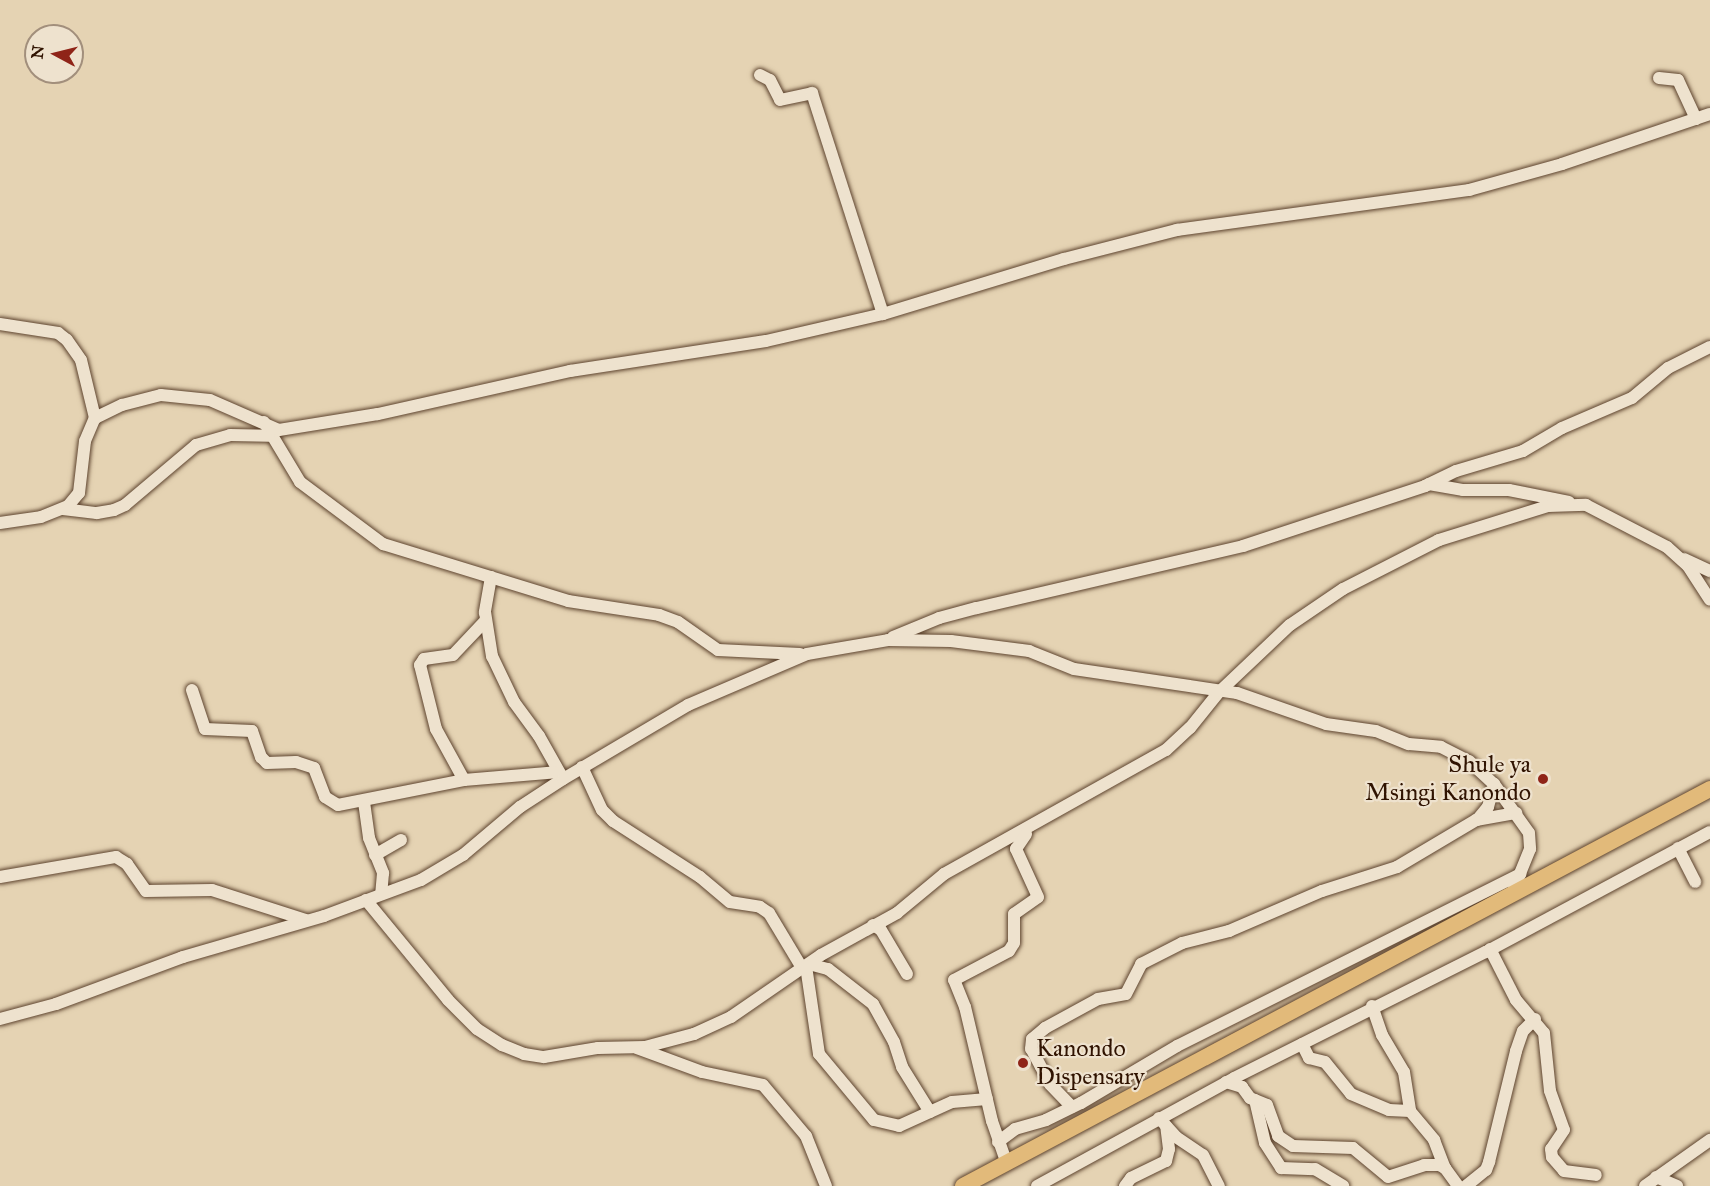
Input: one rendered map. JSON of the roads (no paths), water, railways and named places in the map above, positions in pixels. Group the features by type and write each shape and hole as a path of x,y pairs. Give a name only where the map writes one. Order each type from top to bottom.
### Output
{"highway":[{"path":"963,1186 1006,1161 1710,789"}],"street":[{"path":"760,75 770,80 780,100 812,93 883,314"},
{"path":"1659,78 1678,80 1696,119"},
{"path":"95,418 122,405 161,395 187,395 210,400 279,430 307,427 404,410 523,380 766,342 883,314 1064,259 1178,230 1469,190 1710,114"},
{"path":"0,324 58,333 68,340 81,360 95,418 86,441 79,493 63,509 41,517 0,523"},
{"path":"888,640 939,618 976,608 1243,546 1429,484 1456,471 1523,451 1562,428 1632,398 1668,368 1710,347"},
{"path":"264,422 269,436 300,482 383,544 568,601 659,615 678,622 718,650 807,654 888,640 951,641 1029,651 1095,674 1249,696 1318,721 1376,731 1401,743 1441,747 1469,762 1494,784 1529,833 1530,849 1512,893"},
{"path":"63,509 97,513 114,510 125,505 196,445 230,435 269,436"},
{"path":"1429,484 1463,490 1509,490 1605,512 1680,558 1710,571"},
{"path":"366,900 448,1000 477,1029 502,1045 524,1054 544,1057 637,1048 717,1025 806,966 897,913 944,874 1032,827 1166,750 1190,728 1218,693 1290,625 1389,563 1439,540 1504,517 1573,503"},
{"path":"1680,558 1710,600"},
{"path":"491,577 485,621 487,641 498,670 561,775"},
{"path":"464,780 447,752 434,720 421,662 453,655 485,621"},
{"path":"0,1019 366,900 444,868 561,775 582,767 688,705 807,654"},
{"path":"192,690 205,729 252,731 261,757 267,763 307,764 318,771 325,797 330,802 348,806 464,780 561,775"},
{"path":"447,752 450,784"},
{"path":"582,767 607,815 700,877 729,901 760,907 769,913 806,966 819,1054 874,1120 894,1127 952,1102 987,1099"},
{"path":"1072,1107 1050,1084 1034,1054 1031,1043 1040,1032 1098,999 1126,994 1141,964 1182,943 1218,934 1322,891 1397,867 1476,820 1488,807 1494,784"},
{"path":"364,802 362,811 375,855 383,873 381,894"},
{"path":"1476,820 1516,813"},
{"path":"1006,1161 998,1142 968,1017 954,980 1009,951 1014,943 1014,914 1038,897 1016,849 1032,827"},
{"path":"1037,1186 1162,1122 1226,1082 1372,1006 1490,949 1710,832"},
{"path":"375,855 401,840"},
{"path":"1678,848 1695,882"},
{"path":"0,877 116,857 127,864 147,891 212,890 307,920"},
{"path":"998,1142 1015,1129 1072,1107 1177,1046 1520,874"},
{"path":"873,926 881,930 907,974"},
{"path":"1490,949 1516,1000 1535,1019 1546,1039 1550,1091 1564,1130 1551,1149 1552,1157 1564,1171 1596,1176"},
{"path":"806,966 828,969 873,1004 894,1042 902,1067 930,1112"},
{"path":"1372,1006 1382,1035 1404,1072 1410,1111 1434,1140 1445,1168 1458,1186"},
{"path":"1466,1186 1486,1170 1516,1051 1523,1031 1535,1019"},
{"path":"1302,1044 1309,1058 1325,1062 1351,1094 1389,1110 1410,1111"},
{"path":"637,1048 702,1072 763,1085 806,1136 826,1186"},
{"path":"1226,1082 1242,1087 1255,1100 1267,1105 1278,1136 1293,1146 1353,1148 1388,1177 1431,1163 1445,1168"},
{"path":"1255,1100 1265,1143 1281,1167 1317,1170 1343,1186"},
{"path":"1125,1186 1131,1178 1166,1161 1169,1149 1162,1122"},
{"path":"1162,1122 1203,1155 1219,1186"},
{"path":"1645,1186 1710,1140"},
{"path":"1656,1177 1677,1186"}],"place":[{"name":"Shule ya Msingi Kanondo","path":"1543,779"},
{"name":"Kanondo Dispensary","path":"1023,1063"}]}
